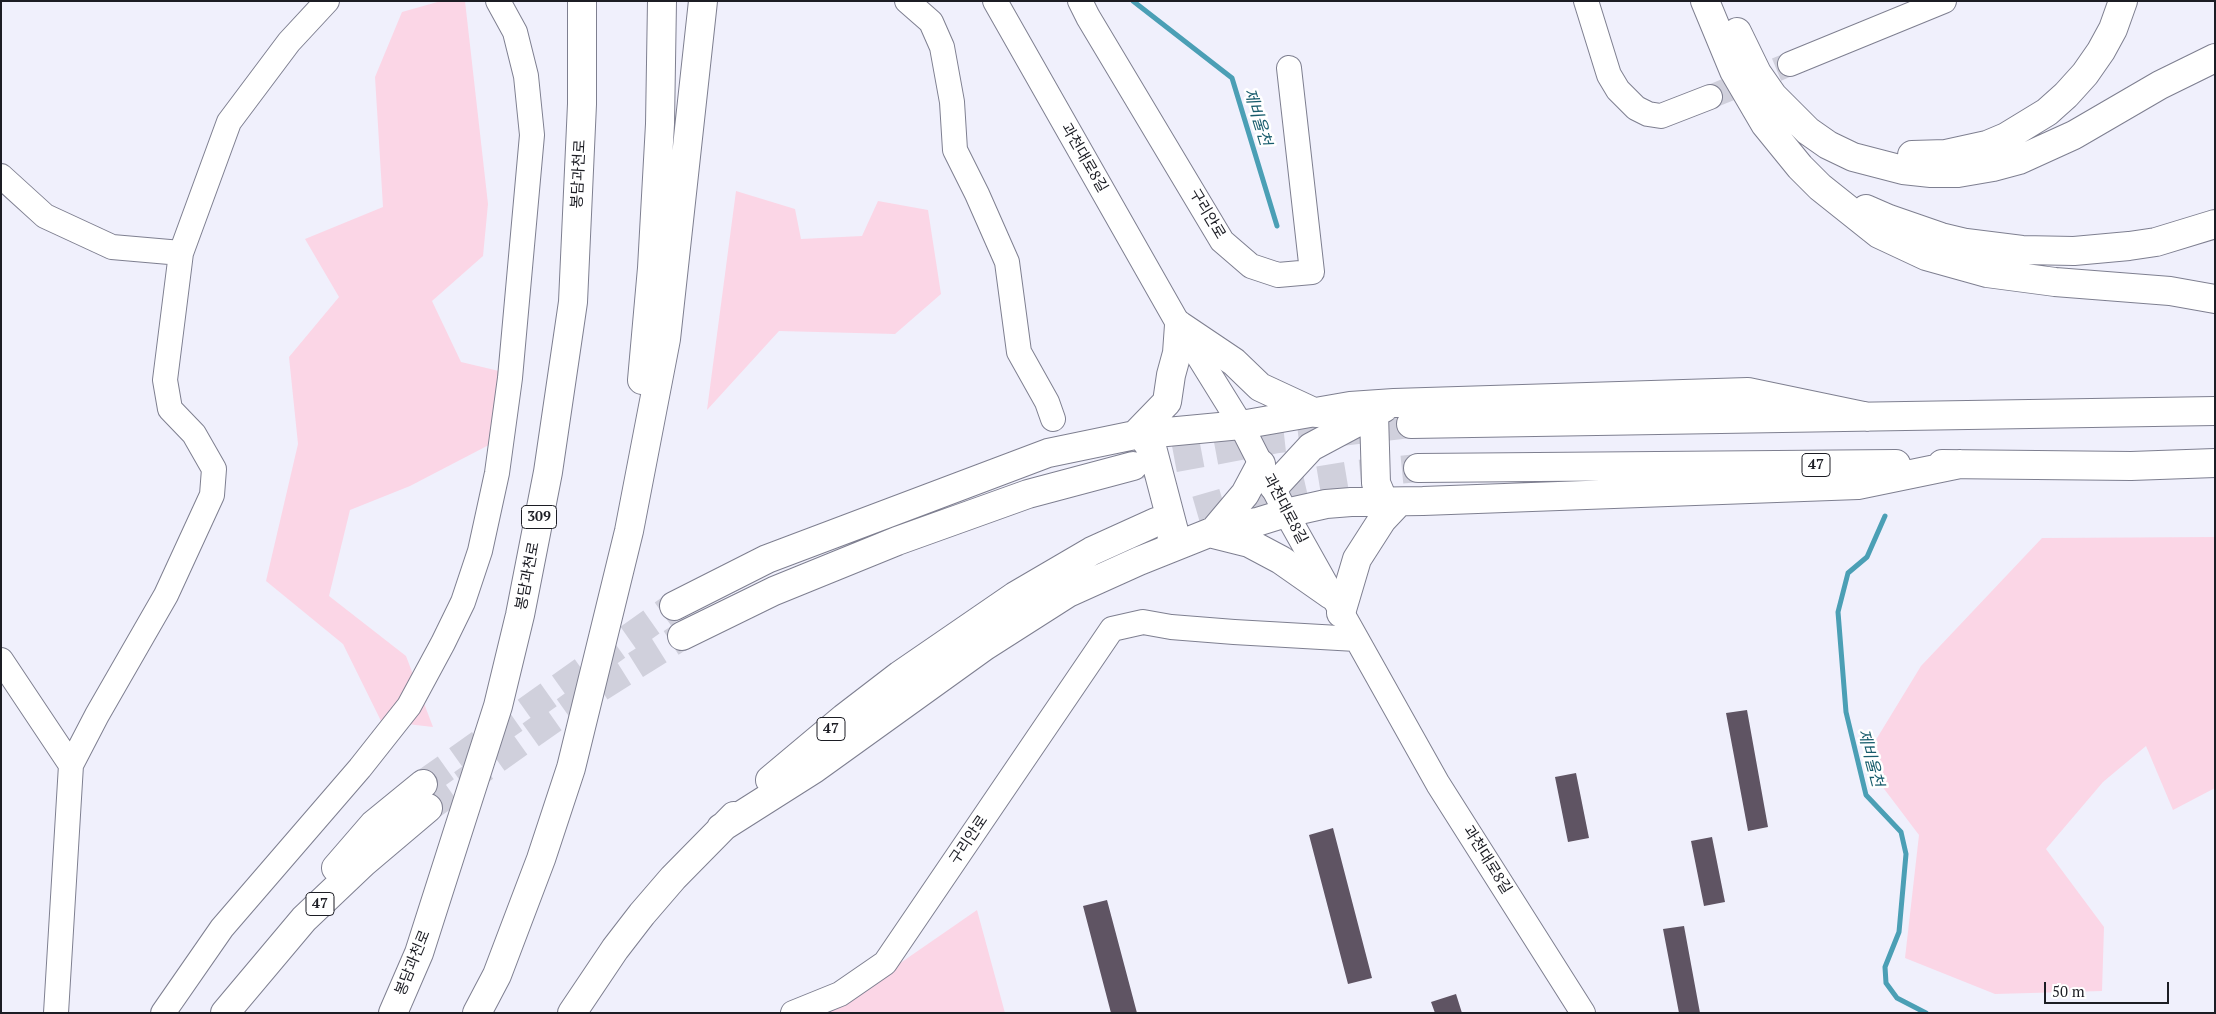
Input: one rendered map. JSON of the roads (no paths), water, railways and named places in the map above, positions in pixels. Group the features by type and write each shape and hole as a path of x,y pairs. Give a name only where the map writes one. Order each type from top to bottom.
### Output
{"highway":[{"name":"봉담과천로","path":"393,1013 419,953 498,706 520,615 548,472 573,302 582,104 582,1"},
{"path":"629,531 653,258 660,124 662,1"},
{"path":"478,1013 497,975 531,886 570,768 629,531 666,339 703,1"},
{"path":"1706,1 1722,43 1749,100 1765,124 1783,147 1820,187 1859,220 1879,234 1926,256 1988,273 2019,278 2170,292 2215,299"},
{"path":"1728,10 1772,80 1807,116 1845,139 1891,154 1938,154 1988,145 2006,137 2047,112 2086,74 2113,29 2123,1"},
{"path":"1728,10 1757,73 1772,96 1808,131 1828,145 1853,156 1903,170 1931,173 1958,173 1985,169 2019,160 2074,135 2160,84 2215,58"},
{"path":"1783,147 1821,182 1864,208 1912,228 1966,243 2022,250 2104,249 2156,242 2215,224"},
{"path":"1138,435 1167,402 1177,353 1179,325 1234,362 1260,386 1316,414"},
{"path":"674,606 767,559 1048,453 1138,435 1241,425 1316,414 1350,406 1384,408 1748,392 1868,417"},
{"path":"1211,533 1245,494 1268,475 1311,447 1384,408"},
{"path":"1384,408 1376,484 1391,502"},
{"path":"1411,424 2215,411"},
{"path":"1138,435 1153,451 1174,531 1170,549"},
{"name":"47","path":"1418,468 1960,464 2131,466 2215,463"},
{"path":"721,828 814,769 985,646 1068,593 1211,533 1257,522 1286,512 1326,504 1858,485 1960,464"},
{"path":"682,636 774,591 897,540 1028,494 1133,466"},
{"path":"1211,533 1249,543 1281,560 1336,604 1357,559 1391,502"},
{"name":"47","path":"572,1013 615,949 642,914 721,828 772,778 844,718 908,669 1015,596 1059,569 1117,539 1156,522"},
{"path":"226,1013 277,950 342,860 374,824 425,796"}],"street":[{"path":"56,1013 71,764 166,596 212,495 214,469 194,434 170,409 165,380 180,253 229,122 289,42 327,1"},
{"path":"163,1013 222,928 360,768 408,706 463,602 480,552 497,473 510,378 532,135 526,76 515,32 498,1"},
{"path":"907,1 931,22 942,47 952,102 955,150 1007,262 1019,352 1047,402 1053,419"},
{"name":"과천대로8길","path":"995,1 1179,325 1241,425 1336,604 1438,784 1583,1013"},
{"name":"구리안로","path":"1080,1 1222,241 1251,266 1278,275 1312,272 1289,68"},
{"path":"1586,1 1609,75 1618,90 1636,108 1648,114 1661,116 1710,97"},
{"path":"1790,64 1944,1"},
{"path":"1,176 45,216 112,247 180,253"},
{"name":"구리안로","path":"793,1013 840,994 885,963 1112,630 1143,622 1171,627 1356,639"},
{"path":"1,660 71,764"}],"waterway":[{"name":"제비울천","path":"1133,1 1232,78 1277,226"},
{"name":"제비울천","path":"1885,516 1867,557 1848,573 1838,612 1846,712 1866,795 1901,832 1906,854 1899,932 1885,967 1886,983 1897,998 1926,1013"}],"tunnel":[{"path":"1710,97 1790,64"},
{"path":"1133,466 1278,439 1411,424"},
{"path":"1156,522 1235,499 1309,482 1357,474 1418,468"},
{"path":"423,784 674,606"},
{"path":"428,808 577,702 682,636"}]}
